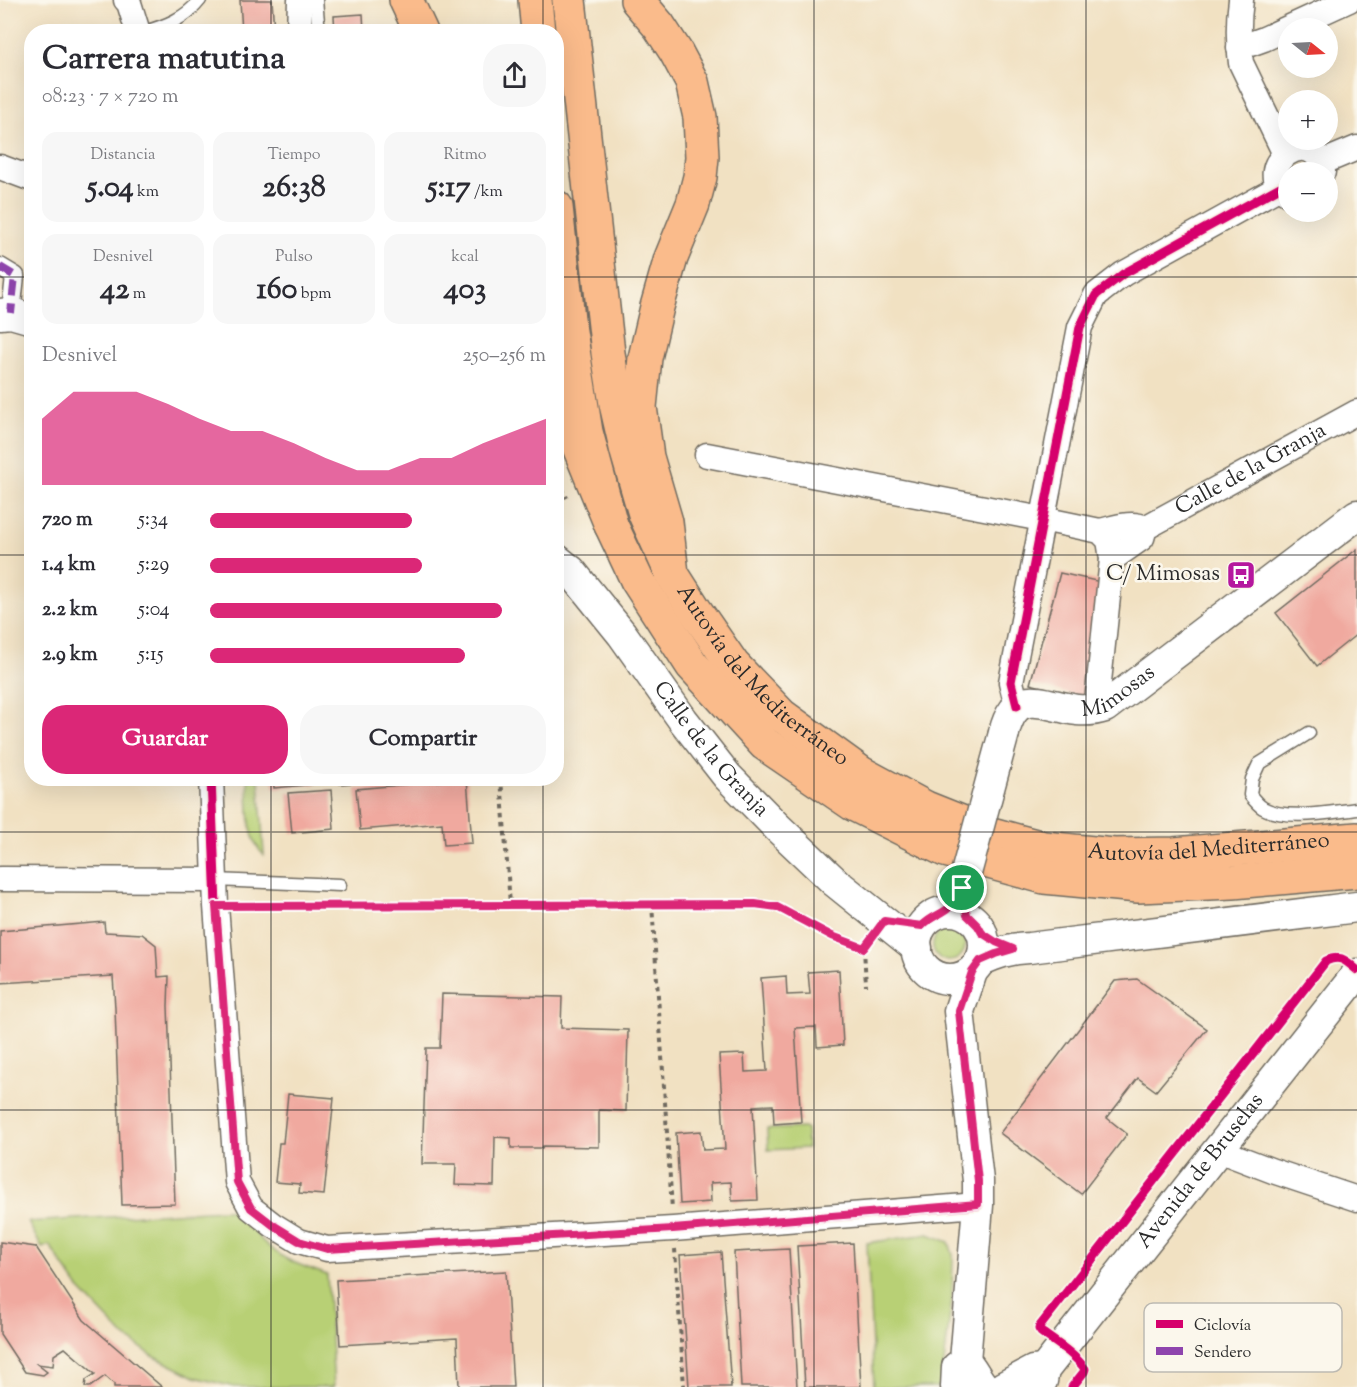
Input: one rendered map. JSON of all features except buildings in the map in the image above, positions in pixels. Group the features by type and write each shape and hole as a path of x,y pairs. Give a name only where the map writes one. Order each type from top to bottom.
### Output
{"highway":[{"path":"406,0 417,24"},
{"path":"535,0 537,24"},
{"name":"Autovía del Mediterráneo","path":"569,0 608,353 627,452 645,514 672,574 733,665 781,715 861,773 926,808 991,834 1043,848 1114,855 1174,854 1357,838"},
{"path":"637,0 659,26 676,52 692,82 700,117 702,157 700,177 693,204 671,258 657,307 645,358 640,407 647,457 666,522 672,574"},
{"name":"Autovía del Mediterráneo","path":"564,282 586,432 611,525 636,580 692,665 765,744 854,804 945,850 1044,877 1138,886 1233,882 1357,871"},
{"path":"564,411 611,525"}],"street":[{"path":"126,0 136,24"},
{"path":"300,0 300,24"},
{"path":"1241,0 1238,20 1241,63 1285,154"},
{"path":"1239,48 1349,0"},
{"path":"1332,162 1357,148"},
{"path":"1279,162 1291,150 1305,150 1312,153 1318,162"},
{"path":"1278,165 1275,173 1278,179"},
{"path":"0,167 24,176"},
{"path":"961,1374 978,1204 978,1181 959,1011 956,932 1004,733 1009,716 1017,706 1011,682 1080,327 1096,295 1123,274 1278,193"},
{"path":"0,267 15,276 14,315"},
{"name":"Calle de la Granja","path":"707,455 1042,519 1107,543 1123,526 1139,525 1145,528 1357,412"},
{"name":"Mimosas","path":"1017,706 1029,701 1039,701 1077,710 1096,710 1105,707 1357,515"},
{"path":"1096,710 1107,543"},
{"name":"Calle de la Granja","path":"564,565 622,634 683,720 727,776 835,882 884,921"},
{"path":"211,786 216,906 237,1182 251,1208 299,1241 327,1249 673,1229 978,1204"},
{"path":"0,879 215,880"},
{"path":"884,921 956,932 996,942 1013,949 1357,907"},
{"path":"956,932 964,976 956,979 936,976 959,1011"},
{"name":"Avenida de Bruselas","path":"1003,1387 1033,1371 1040,1379 1218,1150 1355,982"},
{"path":"1218,1150 1357,1199"},
{"path":"961,1374 971,1366 976,1378 984,1387"}],"lane":[{"path":"168,24 193,9 200,0"},
{"path":"316,0 318,24"},
{"path":"1309,733 1259,764 1252,779 1250,795 1262,808 1277,813 1296,815 1357,809"},
{"path":"215,880 340,885"}],"path":[{"path":"564,492 567,498"},
{"path":"502,786 510,905"},
{"path":"652,904 684,1387"},
{"path":"216,906 755,904 777,907 832,936 864,948"},
{"path":"866,986 864,948 884,921"}],"green space":[{"path":"248,786 259,786 264,855 254,840"},
{"path":"949,929 960,934 965,945 960,956 949,961 938,956 933,945 938,934"},
{"path":"806,1128 807,1148 768,1150 767,1129"},
{"path":"239,1209 258,1236 278,1254 327,1275 334,1387 234,1387 195,1377 153,1356 122,1334 80,1290 49,1245 42,1248 28,1222"},
{"path":"928,1234 949,1242 953,1255 952,1299 941,1387 874,1387 867,1243"}],"marked path":[{"path":"0,267 15,276 11,313"}],"cycle path":[{"path":"1017,706 1011,682 1080,327 1096,295 1123,274 1278,188"},
{"path":"211,786 216,906 237,1182 251,1208 299,1241 327,1249 673,1229 978,1205"},
{"path":"1072,1387 1085,1369 1071,1354 1041,1332 1040,1326 1326,961 1340,958 1357,970"}],"place":[{"name":"C/ Mimosas","path":"1241,575"}],"route":[{"path":"962,888 967,915 982,933 1013,949 980,961 972,972 959,1011 978,1181 978,1204 673,1229 327,1249 299,1241 273,1225 251,1208 237,1182 216,906 755,904 777,907 832,936 864,948 884,921 922,926 951,906 962,888"}]}
